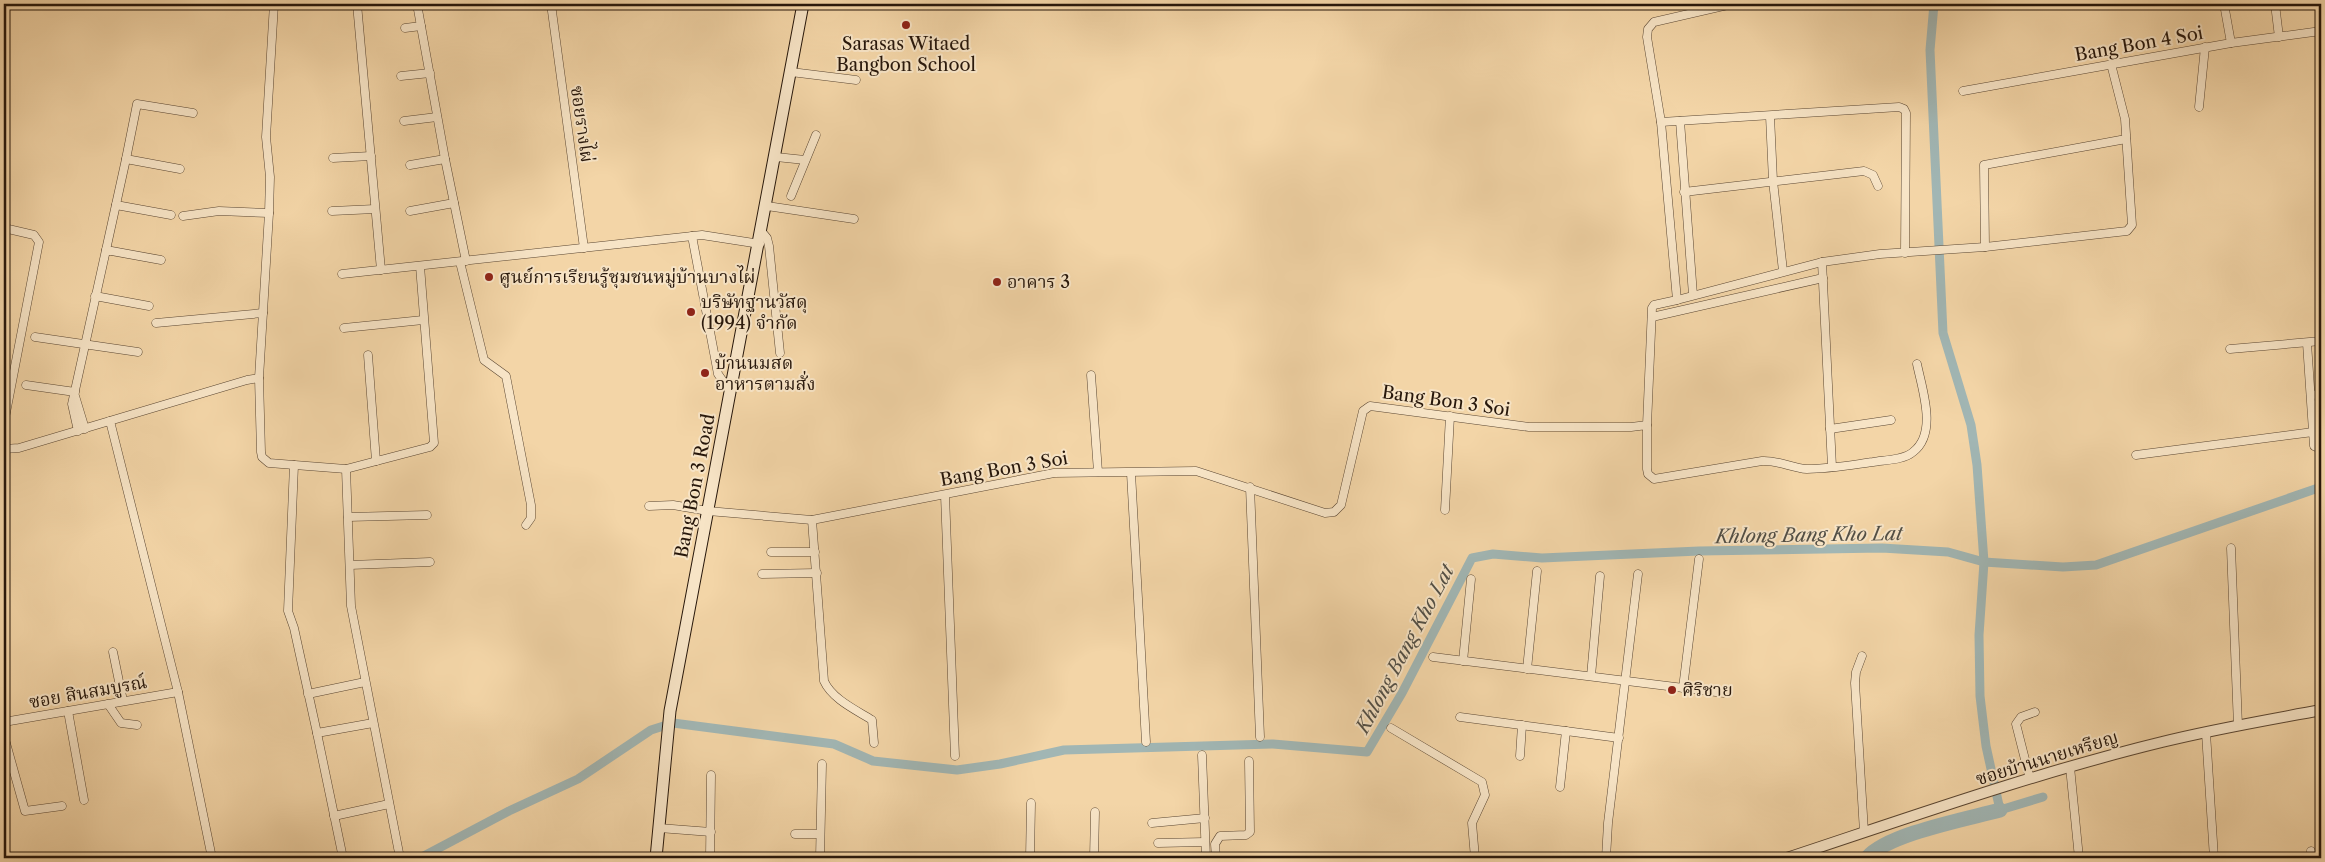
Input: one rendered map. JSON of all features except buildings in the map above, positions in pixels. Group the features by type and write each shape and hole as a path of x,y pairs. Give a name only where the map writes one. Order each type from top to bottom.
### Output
{"main road":[{"name":"Bang Bon 3 Road","path":"656,858 670,711 804,4"}],"street":[{"path":"274,4 266,138 270,177 270,213 259,378 262,458 269,463 346,469 430,447 434,443 420,266"},
{"path":"357,4 381,270"},
{"path":"417,4 463,261 484,360 506,376 531,505 531,518 526,525"},
{"name":"ซอยรางไผ่","path":"550,4 584,248"},
{"path":"1677,300 1661,122 1647,37 1648,29 1654,22 1732,4"},
{"path":"2224,4 2231,43"},
{"path":"2275,4 2279,37"},
{"path":"405,28 420,26"},
{"name":"Bang Bon 4 Soi","path":"1963,90 2231,43 2321,31"},
{"path":"2199,108 2205,48"},
{"path":"1917,364 1926,419 1922,441 1918,448 1905,456 1832,468 1807,469 1779,462 1762,461 1654,479 1650,477 1647,469 1647,425 1653,305 1822,262 1985,247 2127,231 2132,225 2126,119 2111,64"},
{"path":"401,76 430,72"},
{"path":"791,72 856,80"},
{"path":"82,430 75,394 137,104 193,113"},
{"path":"1661,122 1899,107 1904,109 1906,114 1905,253"},
{"path":"1770,116 1773,181 1783,271"},
{"path":"404,121 437,117"},
{"path":"1680,121 1693,295"},
{"path":"792,196 816,135"},
{"path":"1985,247 1984,165 2126,139"},
{"path":"333,158 371,156"},
{"path":"776,157 805,160"},
{"path":"126,159 180,168"},
{"path":"410,165 445,159"},
{"path":"1684,192 1870,172 1878,186"},
{"path":"410,211 454,203"},
{"path":"116,205 171,215"},
{"path":"767,206 854,219"},
{"path":"332,211 375,209"},
{"path":"182,216 219,211 270,213"},
{"path":"4,228 34,236 39,242 4,423"},
{"path":"342,274 702,235 767,238 780,353"},
{"path":"692,236 718,374 730,391"},
{"path":"106,250 161,260"},
{"path":"1822,262 1832,468"},
{"path":"1652,317 1823,278"},
{"path":"96,296 149,306"},
{"path":"156,323 263,313"},
{"path":"344,328 423,320"},
{"path":"34,337 138,352"},
{"path":"2230,349 2321,341"},
{"path":"2307,343 2314,446 2321,450"},
{"path":"368,355 376,461"},
{"path":"1091,375 1098,472"},
{"path":"4,449 18,448 259,378"},
{"path":"26,385 75,394"},
{"path":"2311,395 2321,394"},
{"name":"Bang Bon 3 Soi","path":"649,506 673,505 708,511 812,520 1054,472 1203,472 1326,513 1334,512 1341,505 1362,415 1366,407 1374,406 1529,427 1631,427 1647,425"},
{"path":"1445,510 1450,416"},
{"path":"1830,429 1891,420"},
{"path":"110,421 178,692 212,858"},
{"path":"2136,455 2313,432"},
{"path":"294,465 288,611 317,733 343,858"},
{"path":"346,469 351,606 400,858"},
{"path":"1131,473 1146,742"},
{"path":"1250,488 1260,737"},
{"path":"945,495 955,756"},
{"path":"348,517 428,515"},
{"path":"812,520 824,681 834,694 872,720 874,743"},
{"path":"2231,548 2238,726"},
{"path":"770,552 815,552"},
{"path":"1683,688 1698,559"},
{"path":"350,565 430,562"},
{"path":"1527,668 1537,571"},
{"path":"762,574 817,573"},
{"path":"1606,858 1608,823 1638,574"},
{"path":"1591,676 1600,576"},
{"path":"1463,661 1471,579"},
{"path":"113,652 123,701"},
{"path":"1862,656 1856,672 1855,683 1864,832"},
{"path":"1433,657 1724,693"},
{"path":"308,694 365,682"},
{"name":"ซอย สินสมบูรณ์","path":"4,722 178,692"},
{"path":"108,704 120,723 137,725"},
{"name":"ซอยบ้านนายเหรียญ","path":"1794,857 1864,832 2070,767 2157,743 2321,710"},
{"path":"68,711 84,800"},
{"path":"2030,779 2016,724 2021,717 2035,712"},
{"path":"1460,717 1619,738"},
{"path":"317,733 373,723"},
{"path":"1520,756 1522,725"},
{"path":"1391,728 1482,782 1485,795 1472,822 1476,858"},
{"path":"1560,787 1566,731"},
{"path":"2206,733 2213,858"},
{"path":"4,736 25,811 62,806"},
{"path":"1202,755 1206,858"},
{"path":"1216,858 1215,844 1220,836 1246,835 1250,832 1249,761"},
{"path":"820,858 822,764"},
{"path":"2070,767 2079,858"},
{"path":"710,775 710,858"},
{"path":"1030,858 1031,803"},
{"path":"334,816 389,804"},
{"path":"1094,812 1094,858"},
{"path":"1152,823 1205,818"},
{"path":"659,828 711,832"},
{"path":"795,834 820,834"},
{"path":"1158,843 1205,842"},
{"path":"4,850 6,858"}],"waterway":[{"path":"1934,4 1930,50 1943,333 1971,425 1977,465 1984,562 1979,635 1980,696 1986,746 2000,810 2043,797"},
{"name":"Khlong Bang Kho Lat","path":"420,858 509,811 578,779 651,730 673,723 834,744 873,761 957,770 1000,764 1064,750 1273,744 1367,752 1402,693 1472,558 1493,554 1542,558 1699,551 1882,548 1948,552 1984,562 2063,567 2096,565 2321,487"},
{"path":"1867,858 1877,849 1909,835 2000,810"}],"place":[{"name":"Sarasas Witaed Bangbon School","path":"906,25"},
{"name":"ศูนย์การเรียนรู้ชุมชนหมู่บ้านบางไผ่","path":"489,277"},
{"name":"อาคาร 3","path":"997,282"},
{"name":"บริษัทฐานวัสดุ (1994) จำกัด","path":"691,312"},
{"name":"บ้านนมสด อาหารตามสั่ง","path":"705,373"},
{"name":"ศิริชาย","path":"1672,690"}]}
